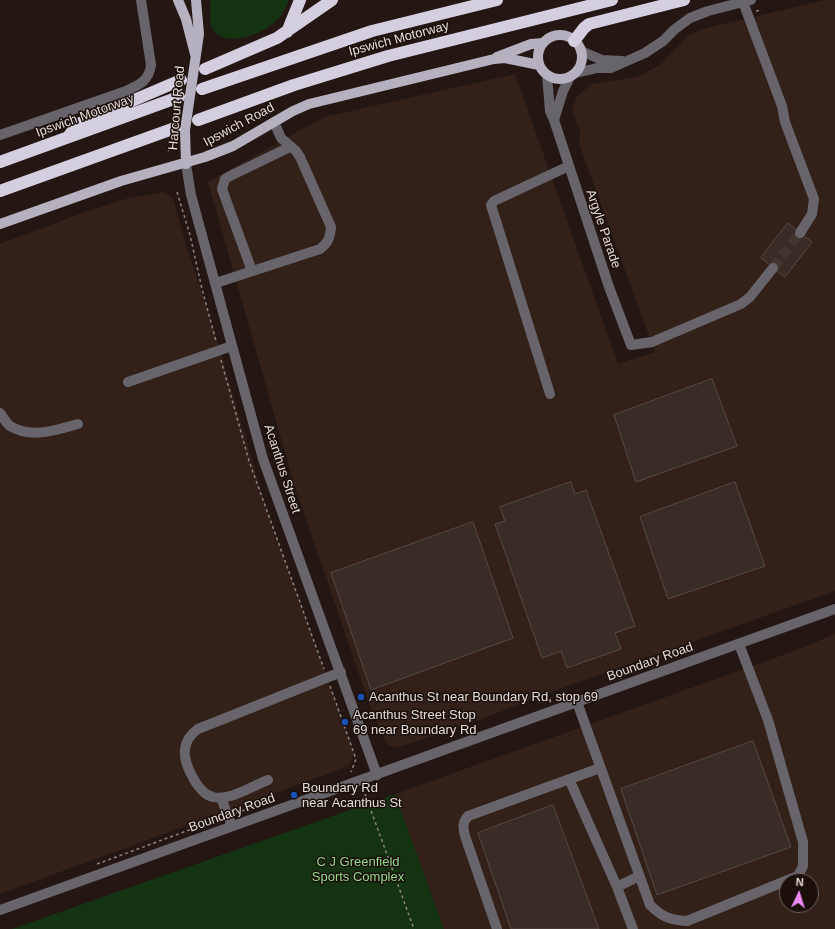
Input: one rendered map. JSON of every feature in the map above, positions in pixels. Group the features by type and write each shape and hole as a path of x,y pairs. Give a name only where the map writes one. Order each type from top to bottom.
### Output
{"highway":[{"path":"286,33 300,0"},
{"path":"205,69 247,52 286,33 332,0"},
{"name":"Ipswich Motorway","path":"202,89 372,32 497,0"},
{"name":"Ipswich Motorway","path":"198,120 294,85 388,56 612,0"},
{"path":"578,46 589,24 684,0"},
{"path":"68,137 78,124 181,80"},
{"name":"Ipswich Motorway","path":"0,162 179,97"},
{"path":"0,191 178,134"}],"main road":[{"name":"Harcourt Road","path":"178,0 195,54"},
{"name":"Harcourt Road","path":"186,164 178,134 199,34 196,0"},
{"path":"562,35 578,46 582,62 573,75 558,80 547,75 539,65 538,53 543,43 555,36 562,35"},
{"name":"Ipswich Road","path":"494,59 504,53 531,44 543,43"},
{"name":"Ipswich Road","path":"0,224 121,181 186,164 233,146 294,111 325,100 494,59 505,58 539,65"}],"street":[{"path":"0,135 126,92 138,86 149,76 151,65 141,0"},
{"path":"554,120 563,91 573,75 597,68 611,68 645,54 663,42 675,29 690,18 708,11 747,1 782,106 785,122 812,190 814,207 807,224 800,233"},
{"path":"578,46 602,60 626,61"},
{"name":"Argyle Parade","path":"547,75 550,111 609,288 631,345 652,342 741,304 750,297 773,268"},
{"path":"216,283 320,250 327,244 330,236 331,227 300,156 296,150 290,147 281,138 274,122"},
{"path":"252,271 222,189 223,183 230,176 290,147"},
{"name":"Acanthus Street","path":"186,164 191,195 263,460 341,672 377,775"},
{"path":"550,394 491,205 494,201 569,166"},
{"path":"128,382 232,346"},
{"path":"0,413 10,425 28,432 48,432 78,424"},
{"name":"Boundary Road","path":"0,910 835,609"},
{"path":"577,702 650,905 660,915 672,920 687,921 798,876 803,866 803,842 768,720 739,644"},
{"path":"268,780 230,796 220,798 212,797 198,787 186,760 186,745 192,734 198,730 341,672"},
{"path":"497,929 465,836 463,827 464,821 468,816 600,768"},
{"path":"569,779 617,887 632,929"},
{"path":"220,798 232,826"},
{"path":"617,887 639,876"}],"path":[{"path":"168,151 178,134"},
{"path":"177,192 190,236 200,283 249,461 356,759 354,768 348,774"},
{"path":"365,794 414,929"},
{"path":"94,865 187,829 264,803"}],"shaded area":[{"path":"825,0 835,0 835,591 551,692 466,725 396,748 387,744 373,715 293,481 208,182 324,117 515,74 618,364 655,352 579,144 580,132 572,110 577,96 592,84 637,77 660,65 689,35 702,29"},
{"path":"164,192 173,198 186,245 217,339 263,498 354,754 349,766 0,894 0,244 85,212 129,198"},
{"path":"835,634 835,929 444,929 395,794 794,651"}],"green space":[{"path":"210,0 289,0 279,18 268,27 245,37 229,38 222,37 213,30"},
{"name":"C J Greenfield Sports Complex","path":"395,794 444,929 12,929"}],"building":[{"path":"788,223 812,242 785,277 761,258"},
{"path":"712,379 737,446 636,482 614,415"},
{"path":"571,482 575,494 586,490 635,626 615,633 621,649 567,668 561,651 542,658 495,524 505,521 500,507"},
{"path":"735,482 765,566 668,599 640,517"},
{"path":"473,522 513,638 371,690 331,573"},
{"path":"753,741 791,847 657,895 621,789"},
{"path":"553,805 599,929 511,929 478,833"}],"tunnel":[{"path":"773,268 800,233"}],"place":[{"name":"Acanthus St near Boundary Rd, stop 69","path":"361,697"},
{"name":"Acanthus Street Stop 69 near Boundary Rd","path":"345,722"},
{"name":"Boundary Rd near Acanthus St","path":"294,795"}]}
